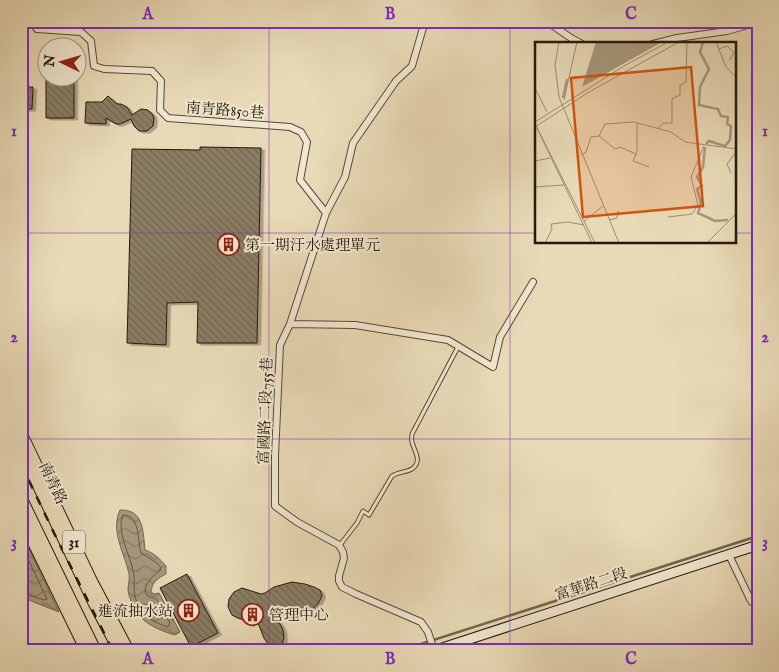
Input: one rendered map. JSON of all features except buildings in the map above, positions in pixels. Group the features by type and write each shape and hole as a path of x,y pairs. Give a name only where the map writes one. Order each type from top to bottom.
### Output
{"main road":[{"name":"31","path":"21,432 91,579 129,651"},
{"name":"南青路","path":"21,450 94,604 120,651"},
{"name":"南青路","path":"50,490 58,528"},
{"name":"31","path":"21,497 96,651"},
{"name":"31","path":"21,518 86,651"}],"street":[{"name":"南青路850巷","path":"30,21 37,29 81,32 91,40 94,66 104,69 152,71 161,81 160,110 168,118 290,127 301,132 307,142 300,180 326,214"},
{"name":"富國路二段755巷","path":"339,546 297,522 276,506 275,456 280,345 290,324 326,214 345,177 353,144 396,81 412,66 425,21"},
{"path":"546,21 578,42"},
{"path":"661,42 727,31 758,22"},
{"path":"290,324 355,325 448,340 492,367 500,337 533,282"},
{"name":"富華路二段","path":"433,648 758,545"},
{"path":"339,546 344,552 339,576 342,586 421,622 428,632 433,648"},
{"path":"729,555 750,599 758,605"}],"lane":[{"path":"339,546 363,511 369,514 392,476 398,472 412,469 417,463 418,456 412,442 412,434 459,346"}],"water":[{"path":"120,510 134,513 138,517 143,529 145,550 157,556 166,566 166,574 156,581 151,592 154,594 159,593 180,632 175,635 161,630 142,619 131,600 128,590 129,574 117,534 117,518"},
{"path":"21,532 59,612 21,597"}],"waterway":[{"path":"678,21 684,23 689,21"},
{"path":"399,651 758,536"}],"railway":[{"path":"21,464 113,651"}],"place":[{"name":"第一期汙水處理單元","path":"229,245"},
{"name":"進流抽水站","path":"189,611"},
{"name":"管理中心","path":"253,615"}]}
